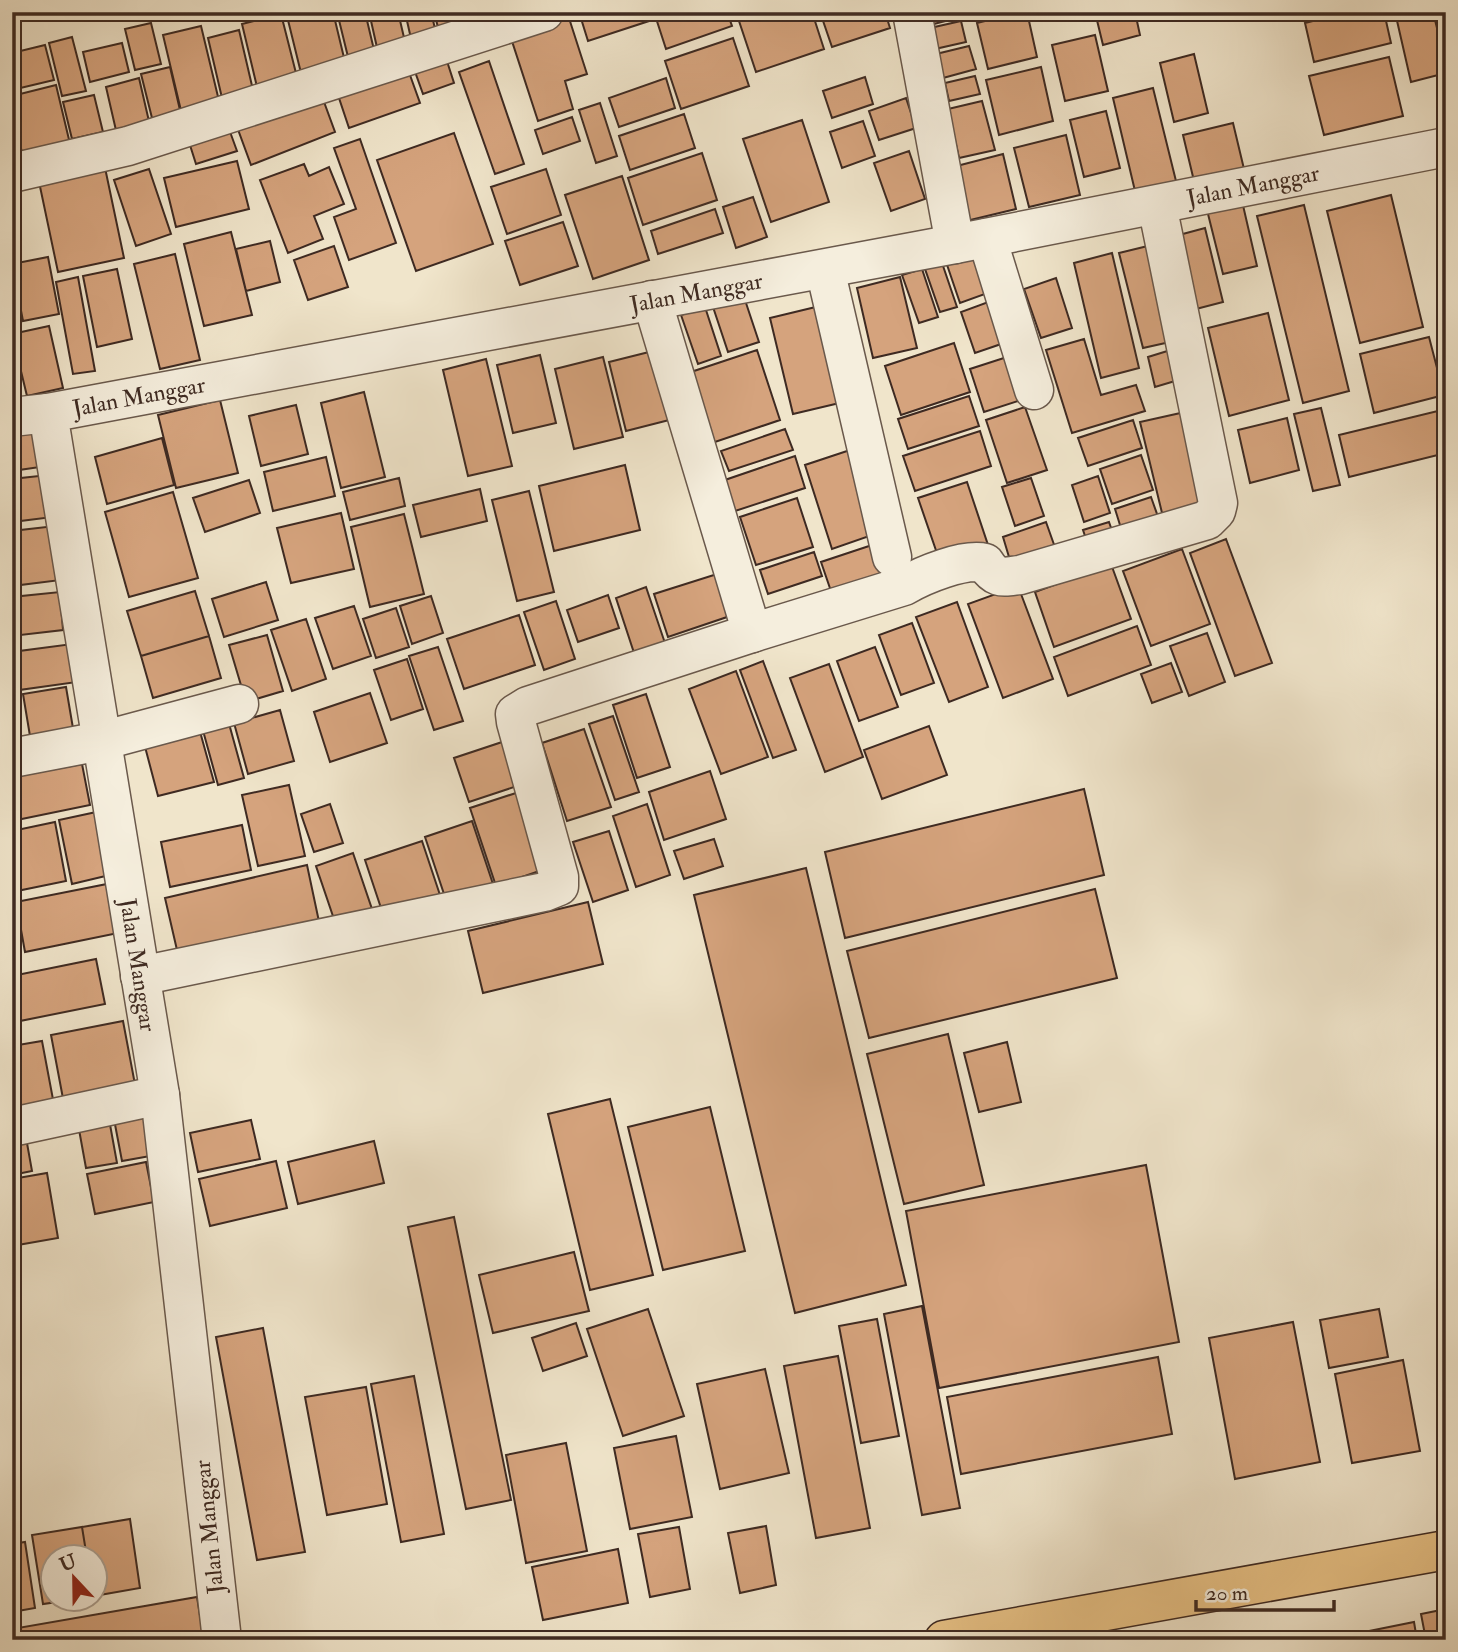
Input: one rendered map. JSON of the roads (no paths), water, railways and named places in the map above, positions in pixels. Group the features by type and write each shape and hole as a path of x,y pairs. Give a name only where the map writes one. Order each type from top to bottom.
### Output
{"main road":[{"path":"944,1640 1446,1550"}],"street":[{"path":"12,173 128,146 544,12"},
{"path":"912,12 971,241 1034,390"},
{"name":"Jalan Manggar","path":"222,1640 160,1096 102,741 30,415 825,269 1446,147"},
{"path":"140,976 559,887 559,877 515,714 528,706 975,561 985,563 991,573 1001,578 1020,575 1207,520 1216,511 1219,503 1157,205"},
{"path":"825,269 892,557"},
{"path":"652,300 752,633"},
{"path":"12,758 102,741 239,704"},
{"path":"12,1127 160,1096"}]}
